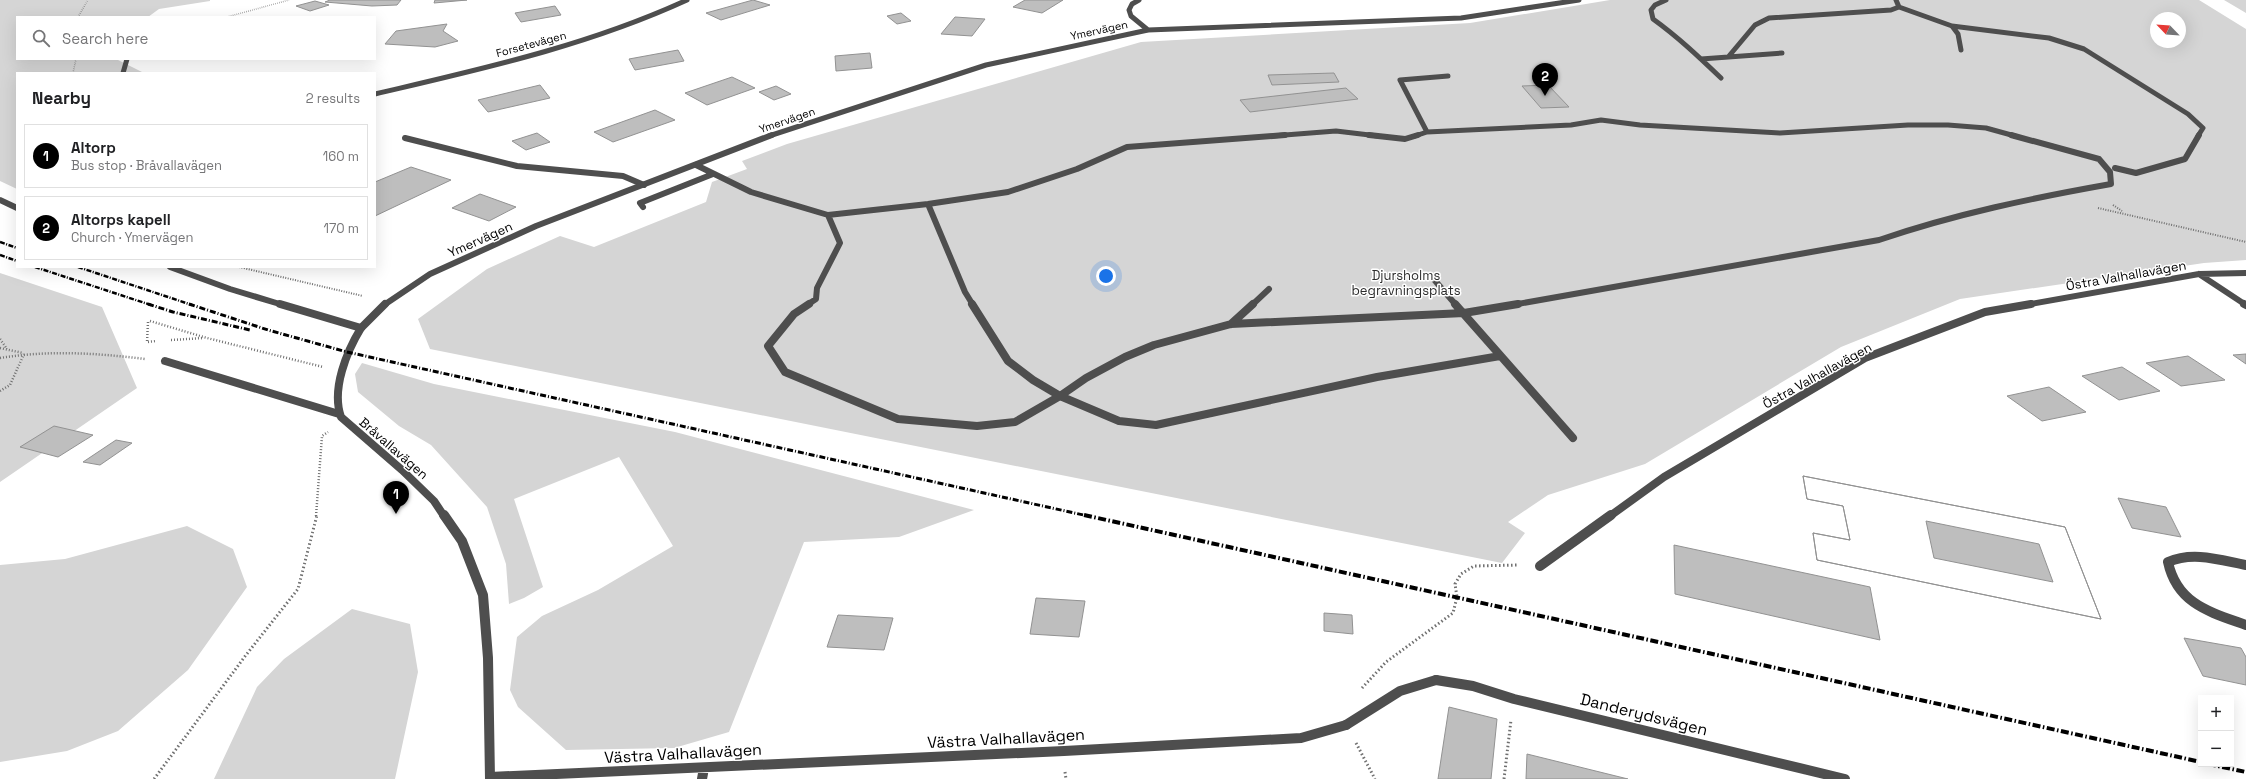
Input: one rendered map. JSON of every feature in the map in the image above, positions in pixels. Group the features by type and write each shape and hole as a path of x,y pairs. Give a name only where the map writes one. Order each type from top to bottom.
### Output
{"street":[{"name":"Forsetevägen","path":"376,94 570,45 614,30 687,0"},
{"path":"1139,0 1132,4 1129,10 1131,16 1148,30"},
{"name":"Ymervägen","path":"361,328 388,301 430,274 462,258 536,226 774,134 986,65 1148,30 1461,18 1579,0"},
{"path":"1666,0 1655,5 1651,10 1653,19 1685,43 1693,54 1701,59 1721,78"},
{"path":"1896,0 1899,7"},
{"path":"1729,56 1756,25 1769,18 1877,12 1899,7 1952,26 2049,38 2084,49 2188,114 2203,128 2185,159 2136,173 2115,168"},
{"path":"1952,26 1958,34 1961,50"},
{"path":"1701,59 1782,53"},
{"path":"124,72 127,60"},
{"path":"1427,132 1400,80 1448,76"},
{"path":"696,165 751,192 828,215 928,204 1008,192 1077,169 1127,147 1336,131 1405,139 1427,132 1571,125 1602,120 1640,125 1780,133 1908,125 1948,125 1986,128 2053,145 2099,159 2110,172 2111,184 2034,198 1926,224 1878,240 1822,248 1641,283 1464,313 1230,324 1154,345 1125,357 1086,378 1060,396 1015,422 977,426 898,419 785,372 768,346 794,314 816,299 817,288 840,244 828,215"},
{"path":"405,138 517,166 623,176 644,185"},
{"path":"643,207 640,203 712,174"},
{"path":"0,200 16,208"},
{"path":"928,204 965,292 1008,361 1033,380 1060,396 1091,411 1119,421 1156,425 1209,415 1377,377 1500,356"},
{"path":"165,361 341,417 340,371 347,352 361,328 230,289 173,268"},
{"name":"Östra Valhallavägen","path":"1540,566 1664,477 1865,358 1985,312 2199,274 2246,273"},
{"path":"2199,274 2246,305"},
{"path":"1432,276 1500,356 1573,438"},
{"path":"1230,324 1269,288"},
{"name":"Bråvallavägen","path":"341,417 402,470 434,501 462,541 483,595 488,658 490,778"},
{"path":"2246,565 2188,556 2176,557 2168,562 2170,576 2178,591 2197,605 2246,625"},
{"name":"Västra Valhallavägen","path":"490,778 703,773 1301,738 1346,725 1400,691 1436,680"},
{"name":"Danderydsvägen","path":"1436,680 1473,686 1514,699 1845,779"}],"path":[{"path":"79,16 88,0"},
{"path":"231,16 289,0"},
{"path":"72,72 76,60"},
{"path":"2093,207 2122,211 2215,237 2246,242"},
{"path":"243,268 314,286 388,301"},
{"path":"162,341 147,342 149,321 207,338 340,371"},
{"path":"170,340 207,338"},
{"path":"0,339 7,349"},
{"path":"0,348 24,353 120,355 165,361"},
{"path":"0,358 24,353"},
{"path":"0,392 10,385 24,353"},
{"path":"154,779 246,655 298,589 318,509 322,458 322,436 341,417"},
{"path":"1376,779 1346,725 1352,704 1372,675 1386,662 1453,613 1457,597 1455,584 1461,574 1474,566 1540,566"},
{"path":"1504,779 1514,699"}],"green space":[{"path":"0,0 210,0 159,9 149,16 16,16 16,60 118,60 142,72 16,72 16,189 0,181"},
{"name":"Djursholms begravningsplats","path":"1610,0 2199,0 2246,29 2246,260 2204,263 1960,299 1841,347 1645,464 1548,495 1508,522 1525,533 1502,563 430,349 418,319 487,269 560,236 594,247 706,202 712,182 747,169 742,161 787,144 1141,42 1470,23"},
{"path":"2224,0 2246,0 2246,13"},
{"path":"0,273 102,307 137,388 0,482"},
{"path":"362,363 434,384 675,432 974,510 899,537 804,542 729,732 674,748 566,750 518,707 510,690 517,637 542,616 598,590 673,546 619,457 514,499 543,587 524,598 509,604 506,564 487,507 431,445 399,426 358,392 355,374"},
{"path":"187,526 233,549 247,587 188,670 118,731 67,751 0,762 0,565 65,559"},
{"path":"352,609 410,624 418,672 395,779 214,779 257,687 284,659"}],"building":[{"path":"330,0 401,0 397,5 372,6 325,2"},
{"path":"435,0 467,0 434,3"},
{"path":"753,0 770,5 721,20 706,13"},
{"path":"1025,0 1063,0 1042,13 1013,7"},
{"path":"315,1 329,5 310,11 296,6"},
{"path":"555,6 561,15 521,22 515,13"},
{"path":"901,13 911,21 897,24 887,16"},
{"path":"955,17 985,19 972,36 941,34"},
{"path":"447,24 443,31 458,41 435,47 385,44 396,31"},
{"path":"678,50 684,61 635,70 629,59"},
{"path":"870,53 872,68 836,71 835,56"},
{"path":"1334,73 1339,82 1272,85 1268,75"},
{"path":"732,77 755,88 707,105 685,93"},
{"path":"540,85 550,98 488,112 478,100"},
{"path":"1548,85 1569,107 1541,108 1522,86"},
{"path":"776,86 791,94 774,100 759,92"},
{"path":"1346,88 1358,99 1250,112 1240,100"},
{"path":"655,110 675,120 613,142 594,132"},
{"path":"537,133 550,142 526,150 512,141"},
{"path":"411,167 451,180 376,216 376,182"},
{"path":"480,194 516,207 489,221 452,208"},
{"path":"2246,354 2246,364 2233,355"},
{"path":"2188,356 2225,380 2181,386 2146,363"},
{"path":"2122,367 2160,391 2119,400 2082,376"},
{"path":"2049,387 2086,412 2042,421 2007,396"},
{"path":"54,426 93,435 58,457 20,447"},
{"path":"116,440 132,443 100,465 83,462"},
{"path":"1803,476 2065,527 2101,619 1817,560 1813,533 1850,540 1843,506 1807,499","holes":["1926,521 2039,544 2053,582 1934,558"]},
{"path":"1803,476 2065,527 2101,619 1817,560 1813,533 1850,540 1843,506 1807,499"},
{"path":"2118,498 2166,507 2181,537 2132,528"},
{"path":"1674,545 1870,587 1880,640 1675,594"},
{"path":"1036,598 1085,601 1079,637 1030,634"},
{"path":"1324,613 1352,615 1353,634 1324,631"},
{"path":"838,615 893,618 884,650 827,647"},
{"path":"2184,638 2241,648 2246,657 2246,685 2203,676"},
{"path":"1449,707 1497,719 1491,779 1438,779"},
{"path":"1527,754 1628,779 1526,779"}],"railway":[{"path":"0,242 16,248"},
{"path":"0,255 16,261"},
{"path":"38,268 151,305"},
{"path":"81,268 189,304"},
{"path":"148,304 173,312 250,330"},
{"path":"189,304 268,330 347,352 1088,516"},
{"path":"1084,515 2198,761"},
{"path":"2222,767 2246,772"}],"place":[{"name":"Altorps kapell","path":"1545,96"},
{"name":"Altorp","path":"396,514"}]}
